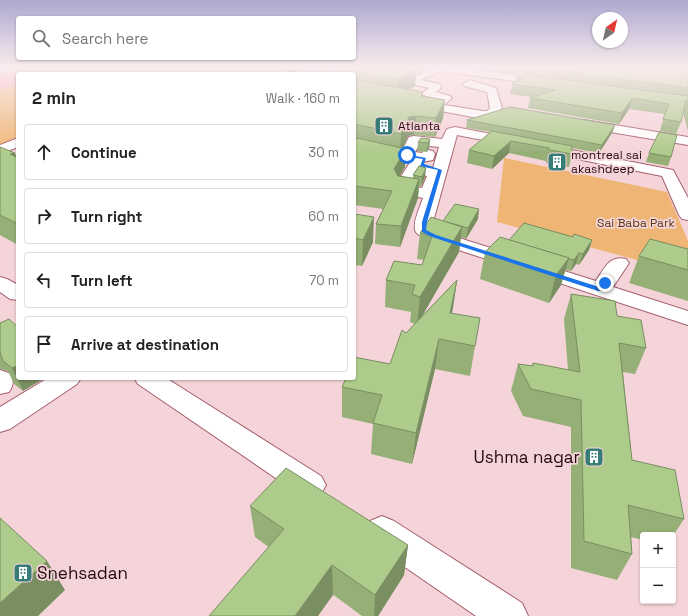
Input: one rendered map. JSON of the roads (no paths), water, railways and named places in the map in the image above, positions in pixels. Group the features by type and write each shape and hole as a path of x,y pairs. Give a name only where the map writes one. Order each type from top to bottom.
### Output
{"street":[{"path":"434,107 446,98 441,97"},
{"path":"420,104 490,115 496,108 493,97"},
{"path":"571,122 688,141"},
{"path":"688,215 668,173 455,131 452,132 430,163 424,222 424,230 434,236 688,308"},
{"path":"0,150 16,143"},
{"path":"396,159 430,163"},
{"path":"604,285 619,264"},
{"path":"604,285 688,318"},
{"path":"0,379 0,385"},
{"path":"0,421 65,380"},
{"path":"150,380 330,498"},
{"path":"357,516 509,616"}],"place":[{"name":"Atlanta","path":"384,126"},
{"name":"montreal sai akashdeep","path":"557,162"},
{"name":"Ushma nagar","path":"594,457"},
{"name":"Snehsadan","path":"23,573"}],"park label":[{"name":"Sai Baba Park","path":"636,223"}]}
